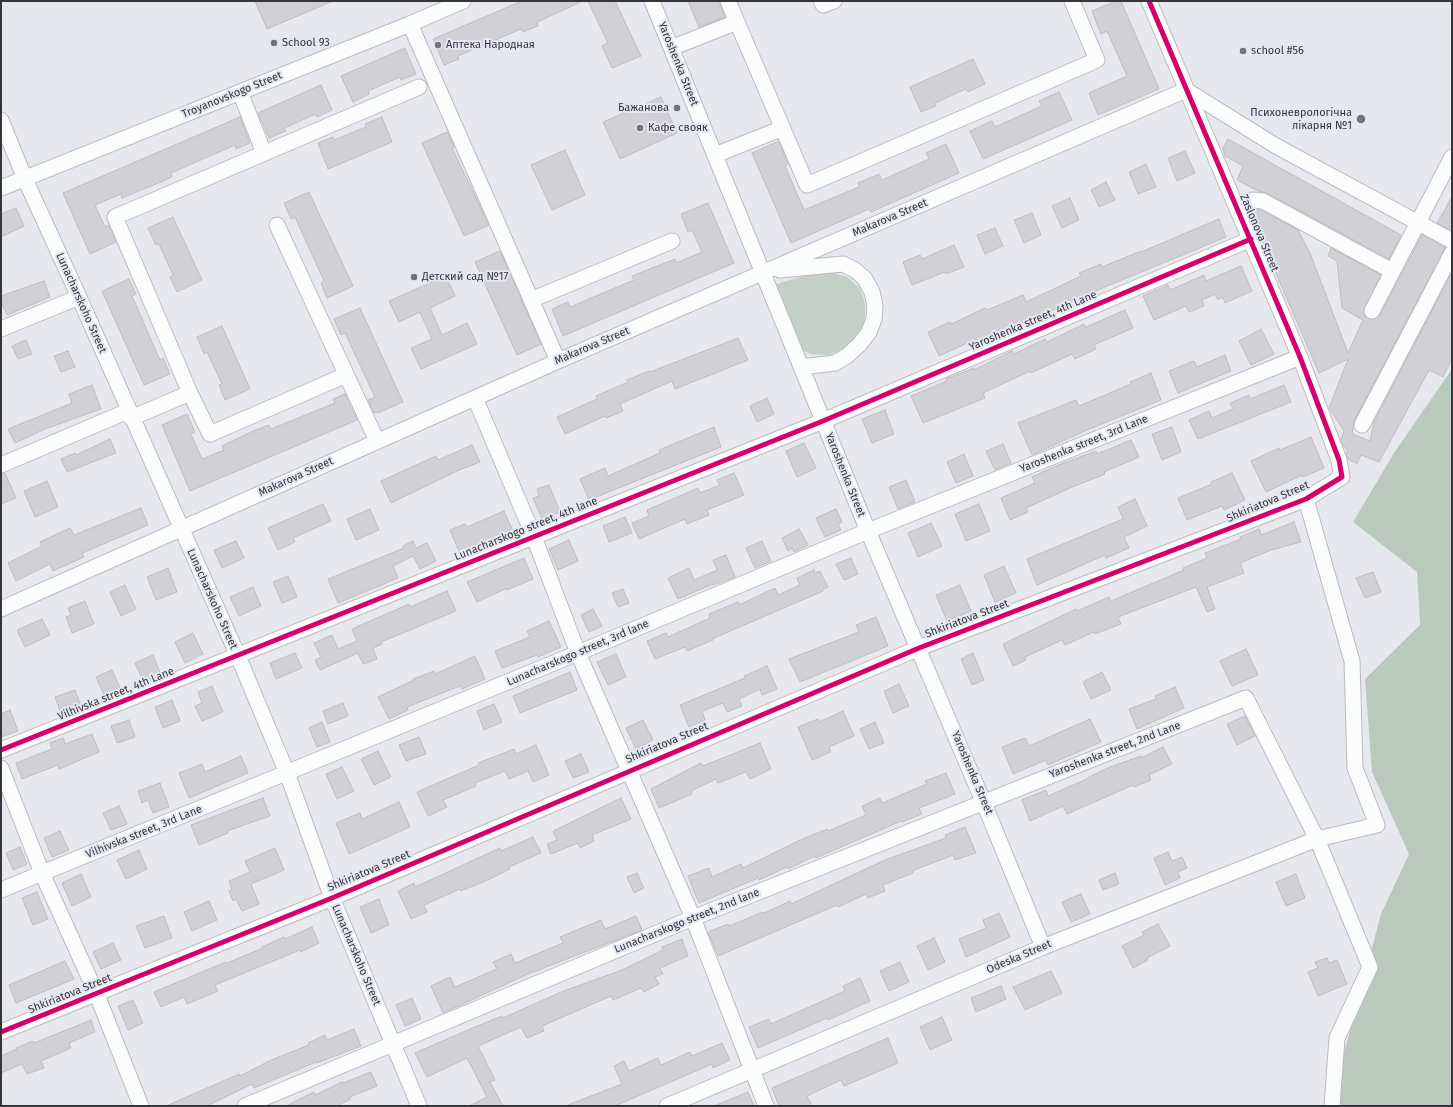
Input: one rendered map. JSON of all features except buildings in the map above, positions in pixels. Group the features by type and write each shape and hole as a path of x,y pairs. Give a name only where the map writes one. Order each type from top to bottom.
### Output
{"street":[{"name":"Troyanovskogo Street","path":"1,188 410,24 463,1"},
{"name":"Yaroshenka Street","path":"652,1 868,531 919,648 1043,947"},
{"path":"728,1 808,185 1097,60 1072,1"},
{"path":"822,1 823,6 834,1"},
{"name":"Zaslonova Street","path":"1149,1 1186,90 1252,239 1300,357 1338,460 1342,477"},
{"path":"671,48 737,22"},
{"path":"410,24 558,361"},
{"path":"346,375 210,434 190,393 115,217 419,87"},
{"path":"1186,90 1276,146 1452,241"},
{"name":"Makarova Street","path":"1,609 558,361 1186,90"},
{"path":"240,92 264,153"},
{"name":"Lunacharskoho Street","path":"1,120 25,178 238,656 287,773 332,898 419,1106"},
{"path":"715,155 783,128"},
{"path":"1372,310 1452,157"},
{"path":"1237,206 1253,200 1263,201 1392,271"},
{"path":"278,225 377,441"},
{"name":"Yaroshenka street, 4th Lane","path":"823,421 1252,239"},
{"path":"531,300 672,241"},
{"path":"1362,425 1452,253"},
{"path":"763,272 843,264 855,270 864,279 872,292 875,305 874,319 869,332 860,344 847,356 835,363 801,367"},
{"path":"1,329 79,297"},
{"name":"Yaroshenka street, 3rd Lane","path":"868,531 1300,357"},
{"path":"1,465 130,414 190,393"},
{"path":"475,398 534,537 578,653 693,918 766,1106"},
{"name":"Lunacharskogo street, 4th lane","path":"238,656 823,421"},
{"name":"Shkiriatova Street","path":"1,1032 332,898 629,770 919,648 1306,499 1342,477"},
{"name":"Odeska Street","path":"667,1106 753,1071 1043,947 1317,839 1377,825 1355,768 1352,661 1306,499"},
{"name":"Lunacharskogo street, 3rd lane","path":"287,773 868,531"},
{"name":"Vilhivska street, 4th Lane","path":"1,750 238,656"},
{"name":"Yaroshenka street, 2nd Lane","path":"983,801 1246,698 1317,839"},
{"path":"1,768 42,873 96,994 141,1106"},
{"name":"Vilhivska street, 3rd Lane","path":"1,890 287,773"},
{"name":"Lunacharskogo street, 2nd lane","path":"245,1106 693,918 983,801"},
{"path":"1317,839 1370,966 1337,1038 1332,1106"}],"shaded area":[{"path":"831,272 847,277 860,288 865,303 865,320 858,335 846,347 830,355 811,354 804,351 798,345 776,284 804,276"}],"green space":[{"path":"1452,369 1452,1106 1341,1106 1335,1087 1381,914 1409,854 1372,772 1365,679 1420,625 1417,572 1353,522 1394,453"}],"cycle path":[{"path":"1,1032 332,898 919,648 1306,499 1342,477 1339,460 1300,357 1149,1"},
{"path":"1,750 823,421 1251,239"}],"place":[{"name":"School 93","path":"274,43"},
{"name":"Аптека Народная","path":"438,45"},
{"name":"school #56","path":"1243,51"},
{"name":"Бажанова","path":"677,108"},
{"name":"Психоневрологічна лікарня №1","path":"1361,119"},
{"name":"Кафе свояк","path":"640,128"},
{"name":"Детский сад №17","path":"414,277"}]}
